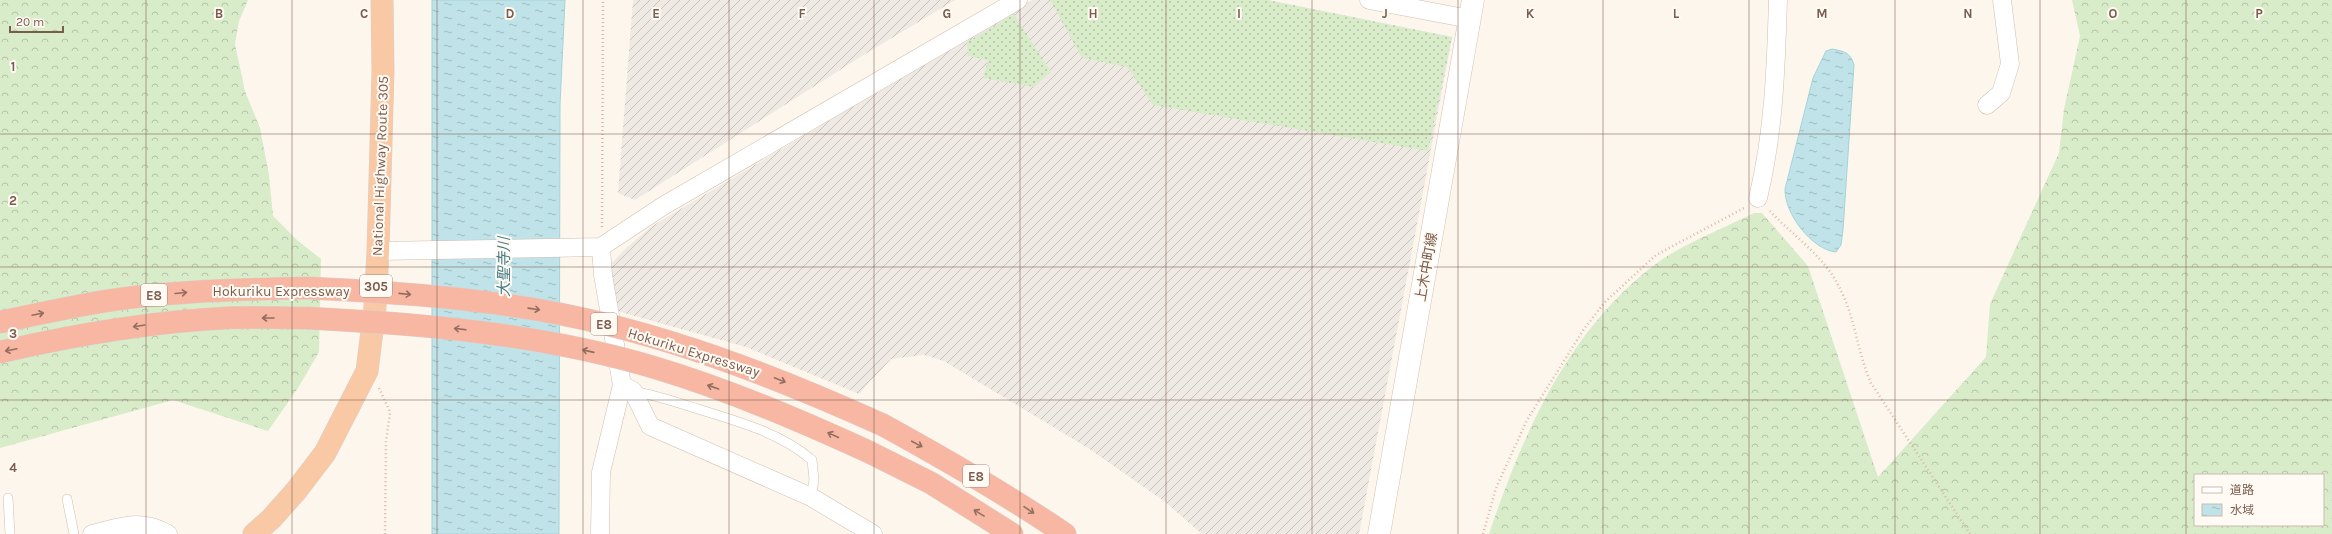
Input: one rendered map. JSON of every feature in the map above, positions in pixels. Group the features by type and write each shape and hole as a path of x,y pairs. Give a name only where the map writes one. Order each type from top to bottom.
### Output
{"highway":[{"name":"National Highway Route 305","path":"254,534 270,520 321,459 367,371 375,307 387,251 382,0"},
{"name":"Hokuriku Expressway","path":"0,322 69,307 143,296 228,289 310,288 400,293 470,300 540,310 667,341 738,363 810,392 882,425 1002,492 1065,534"},
{"name":"Hokuriku Expressway","path":"0,352 76,336 150,324 226,318 307,318 396,322 525,338 655,368 724,391 797,418 931,483 1012,534"}],"main road":[{"name":"上木中町線","path":"1378,534 1472,9"}],"street":[{"path":"387,251 602,247 663,206 1018,0"},
{"path":"1368,0 1472,9"},
{"path":"1758,198 1771,140 1775,94 1778,0"},
{"path":"1987,105 2001,93 2010,64 2002,0"},
{"path":"602,247 603,275 627,388 650,426 811,497 873,534"},
{"path":"600,534 601,472 627,388"},
{"path":"92,534 135,524 155,527 168,534"}],"lane":[{"path":"627,388 746,424 800,449 812,460 814,480 811,497"},
{"path":"8,498 10,534"},
{"path":"66,499 74,534"}],"path":[{"path":"602,247 603,0"},
{"path":"1758,198 1784,226 1825,265 1838,284 1845,301 1862,365 1871,384 1970,534"},
{"path":"1483,534 1496,488 1527,420 1584,329 1605,302 1656,255 1742,209"},
{"path":"367,371 383,392 390,412 386,442 385,534"}],"shaded area":[{"path":"633,0 955,0 862,56 635,200 618,193"},
{"path":"1032,0 1267,0 1452,37 1359,534 1202,534 1164,501 1088,448 944,361 924,355 891,359 859,394 746,347 617,311 609,266 625,249 652,226"}],"green space":[{"path":"0,0 248,0 239,21 235,44 245,91 260,128 269,175 273,216 297,240 321,259 319,352 298,388 268,431 173,400 0,448"},
{"path":"1050,0 1267,0 1452,37 1428,151 1153,105 1127,67 1082,58"},
{"path":"2072,0 2332,0 2332,534 1489,534 1517,458 1534,421 1553,385 1574,351 1598,319 1626,289 1667,256 1754,213 1762,213 1808,266 1878,477 1986,357 1990,304 2059,153 2064,109 2080,36"},
{"path":"1014,14 1051,72 1034,87 983,78 988,60 968,56 967,42"}],"water":[{"name":"大聖寺川","path":"432,0 565,0 560,105 559,534 432,534"},
{"path":"1832,49 1849,55 1854,65 1843,230 1841,245 1836,252 1827,250 1818,245 1801,229 1789,209 1785,189 1813,78 1826,51"}]}
